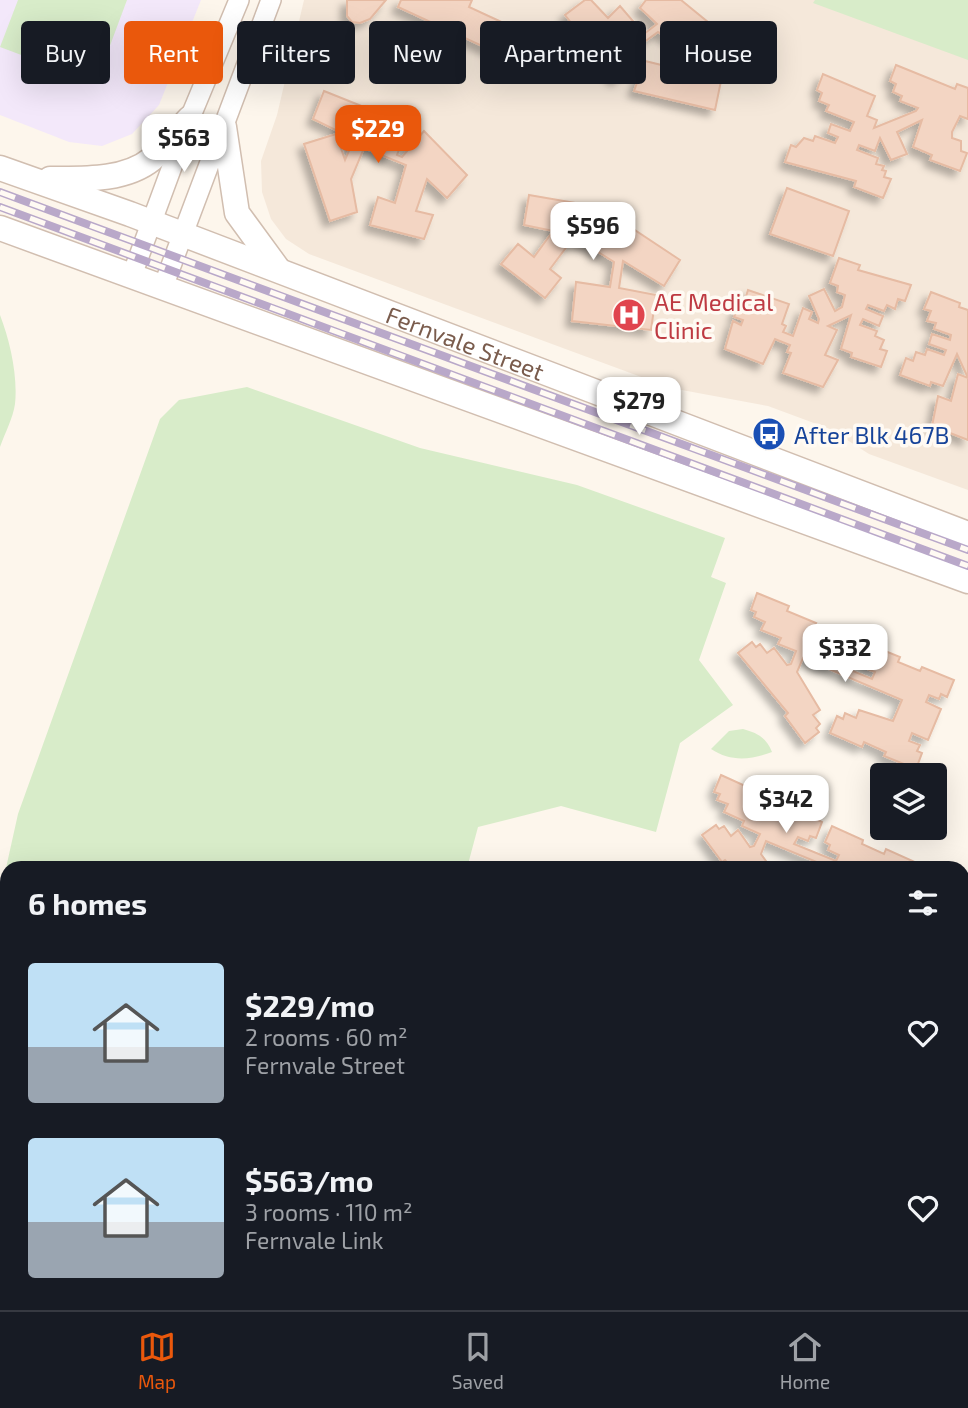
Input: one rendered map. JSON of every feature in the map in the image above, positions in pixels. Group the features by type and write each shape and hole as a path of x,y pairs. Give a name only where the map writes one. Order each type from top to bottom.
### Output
{"street":[{"path":"132,275 190,118 239,0"},
{"path":"163,287 271,0"},
{"path":"29,179 104,178 127,171 151,160 190,118"},
{"path":"224,127 237,213 279,272"},
{"name":"Fernvale Street","path":"0,168 968,534"},
{"path":"0,228 968,581"}],"shaded area":[{"path":"0,0 201,0 193,21 124,21 124,84 167,84 159,105 132,134 102,146 69,142 0,115"},
{"path":"304,0 968,0 968,490 869,454 830,429 768,406 671,388 309,254 286,239 271,219 262,192 261,161 284,84 355,84 355,21 299,21"}],"green space":[{"path":"18,0 127,0 110,46 110,21 21,21 21,55 0,47"},
{"path":"815,0 968,0 968,60 813,3"},
{"path":"0,315 12,359 16,393 13,415 0,447"},
{"path":"247,387 420,448 577,485 725,538 711,577 726,583 699,660 733,705 680,743 656,832 561,806 478,827 469,861 8,861 18,814 160,419 179,400"},
{"path":"743,729 761,736 772,752 756,757 733,758 711,749 729,731"}],"building":[{"path":"347,0 386,0 370,19 355,22 347,16"},
{"path":"401,0 472,0 469,7 499,21 480,21 480,45 466,39 466,21 428,21 398,7"},
{"path":"585,0 591,0 608,18 620,6 633,21 570,21 565,15"},
{"path":"646,0 681,0 707,21 660,21 660,33 646,41 646,32 657,24 640,8"},
{"path":"646,61 660,65 660,84 720,84 715,110 634,91 637,84 646,84"},
{"path":"896,65 955,89 957,84 968,88 968,119 960,116 952,132 952,138 961,141 961,151 967,153 960,171 930,160 932,155 913,147 922,120 897,132 907,154 891,160 880,138 875,151 859,145 857,150 878,158 876,164 884,166 882,170 886,171 884,177 891,179 883,198 854,187 856,181 785,162 791,145 796,147 804,138 813,141 815,136 835,143 838,137 828,133 831,124 850,131 854,122 826,111 829,105 819,101 822,93 817,90 823,74 875,96 867,116 877,120 874,128 916,111 918,108 900,101 902,96 893,92 896,84 890,81"},
{"path":"324,91 409,125 397,155 402,157 424,131 467,175 447,198 427,179 416,211 433,215 424,239 370,225 378,197 395,203 406,165 364,148 351,179 357,212 330,221 304,144 336,134 345,160 354,139 313,119"},
{"path":"787,188 849,211 833,256 770,234"},
{"path":"529,195 593,206 583,235 587,237 603,209 680,260 664,286 623,261 619,288 656,295 651,330 572,321 576,282 610,287 614,262 574,237 550,269 561,278 545,298 501,264 518,244 534,257 553,231 524,225"},
{"path":"839,258 860,265 858,270 911,285 905,301 898,299 895,309 887,305 884,311 868,305 866,309 883,316 879,326 863,319 860,325 877,331 875,336 884,340 880,349 887,351 881,367 851,357 852,353 841,349 851,315 828,326 837,330 825,355 838,360 823,387 783,373 791,353 787,352 790,345 775,339 763,364 725,349 733,321 741,325 743,320 734,317 738,307 742,309 748,290 789,304 782,324 786,326 783,332 793,336 803,308 812,312 809,319 818,323 819,319 809,296 824,289 835,311 842,307 845,295 837,292 838,286 830,283"},
{"path":"931,292 960,303 959,307 968,310 968,378 957,354 943,386 931,382 930,386 900,375 906,358 913,361 916,352 925,355 927,349 944,355 946,350 929,344 932,334 950,340 951,335 934,329 936,323 927,321 931,311 924,309"},
{"path":"958,374 968,378 968,440 932,426 938,396 951,401"},
{"path":"757,593 789,606 787,611 816,623 814,626 826,631 828,627 859,640 852,656 847,654 844,659 834,655 831,662 872,679 875,672 864,668 867,662 861,660 868,644 900,657 898,662 920,671 922,667 954,680 947,697 941,694 939,699 929,695 926,702 941,709 928,740 912,733 909,741 920,745 917,751 922,753 918,763 901,763 884,756 886,752 864,742 862,747 830,733 837,716 843,719 845,713 856,718 859,710 893,721 902,700 803,658 797,672 820,710 813,715 820,724 816,728 819,732 805,743 785,716 788,713 738,653 752,642 756,647 760,644 767,653 774,648 787,665 791,664 796,651 778,644 781,638 761,630 765,622 754,617 756,612 751,610"},
{"path":"721,775 752,789 751,793 779,805 778,809 790,813 792,809 822,822 816,838 810,836 808,841 798,837 794,844 836,861 814,861 766,841 761,854 766,861 721,861 702,835 716,825 719,829 724,826 731,836 738,830 750,847 754,846 760,834 742,826 744,821 724,812 728,804 717,800 720,794 714,792"},
{"path":"832,826 863,840 862,844 884,854 886,849 913,861 836,861 839,855 828,850 830,845 825,842"}],"railway":[{"path":"0,192 968,550"},
{"path":"0,207 968,566"}],"place":[{"name":"AE Medical Clinic","path":"629,315"},
{"name":"After Blk 467B","path":"769,434"}]}
